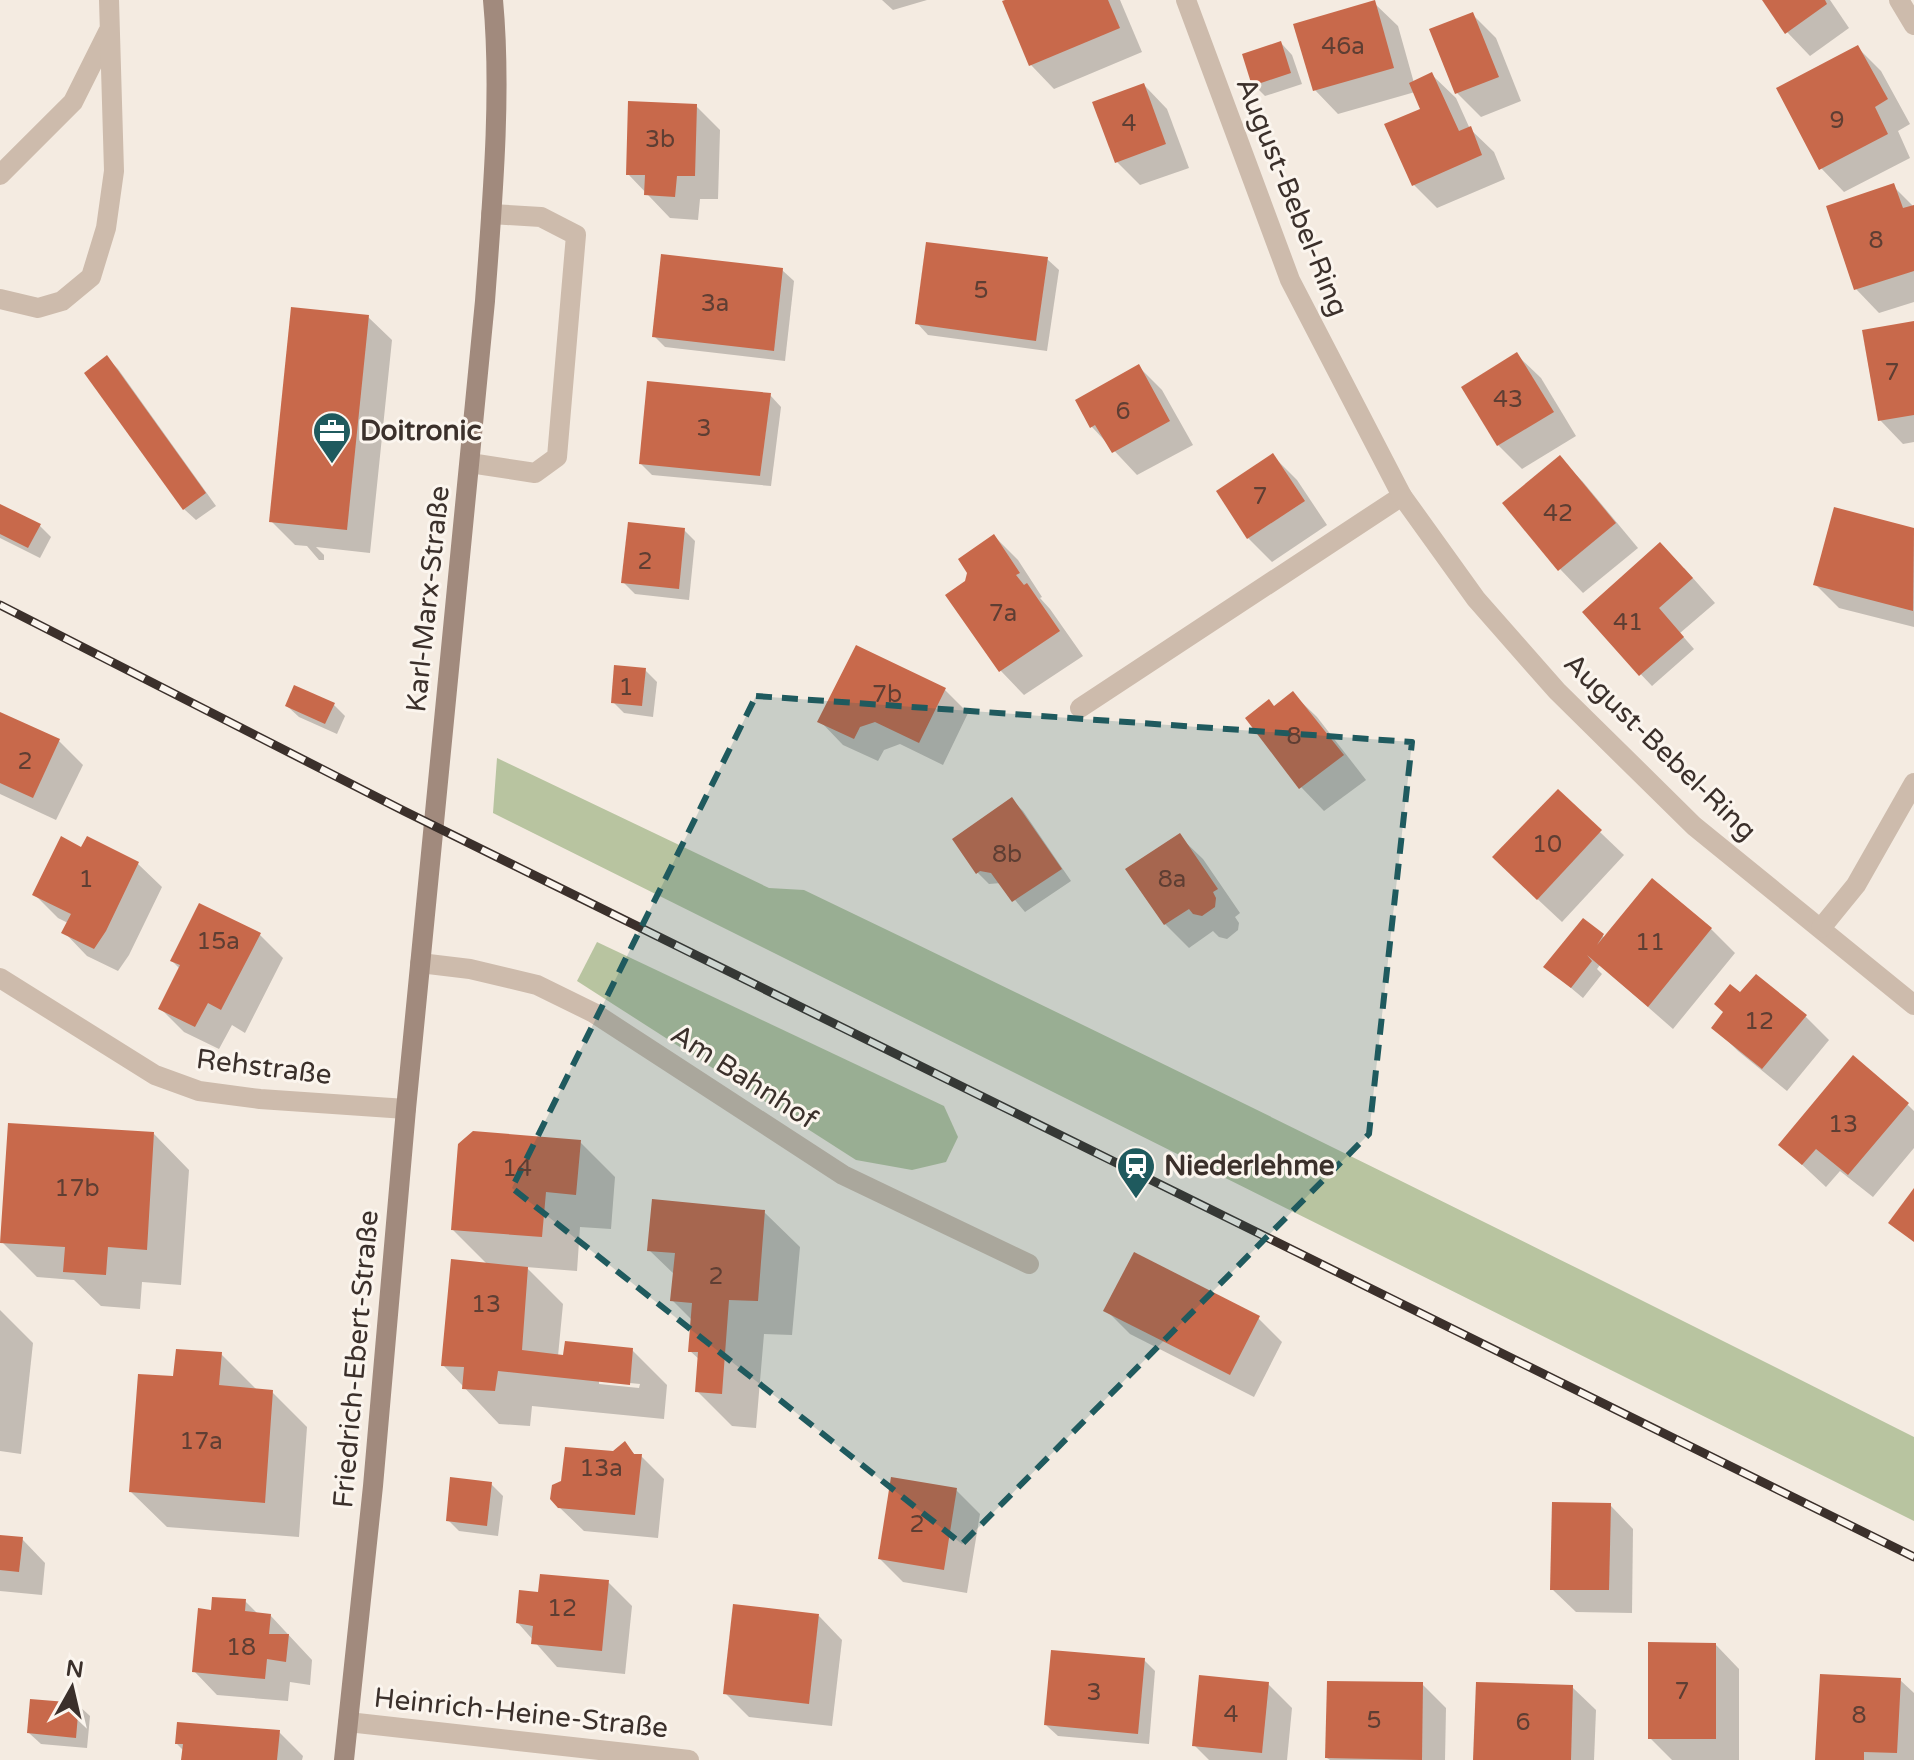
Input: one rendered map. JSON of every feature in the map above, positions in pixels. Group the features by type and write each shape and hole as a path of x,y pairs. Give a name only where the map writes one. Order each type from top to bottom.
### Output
{"street":[{"path":"0,299 38,308 62,301 91,277 106,228 114,171 109,0"},
{"name":"Karl-Marx-Straße","path":"420,963 470,463 491,214 495,96 493,0"},
{"name":"August-Bebel-Ring","path":"1186,0 1290,280 1402,496 1476,599 1557,691 1694,826 1914,1005"},
{"path":"1899,0 1914,25"},
{"path":"0,175 73,102 109,28"},
{"path":"470,463 535,473 557,457 575,251 576,235 541,217 491,214"},
{"path":"1080,708 1402,496"},
{"path":"1821,928 1856,885 1914,783"},
{"name":"Friedrich-Ebert-Straße","path":"344,1760 372,1497 420,963"},
{"name":"Am Bahnhof","path":"420,963 470,969 537,985 594,1013 843,1175 1029,1264"},
{"name":"Rehstraße","path":"0,978 155,1075 199,1091 260,1099 406,1109"},
{"name":"Heinrich-Heine-Straße","path":"348,1722 689,1760"}],"highlighted area":[{"path":"756,696 1412,742 1369,1134 962,1544 512,1188"}],"green space":[{"path":"497,758 769,888 804,890 1360,1161 1914,1437 1914,1521 493,813"},
{"path":"597,942 944,1106 958,1137 946,1162 912,1170 856,1160 577,981"}],"building":[{"path":"1108,0 1120,28 1029,66 1002,1"},
{"path":"1375,0 1394,68 1313,91 1293,24"},
{"path":"1762,0 1825,0 1827,4 1785,34"},
{"path":"1473,12 1499,77 1455,94 1429,29"},
{"path":"1281,41 1291,73 1252,86 1242,54"},
{"path":"1858,45 1888,99 1875,107 1888,134 1819,170 1776,88"},
{"path":"1432,72 1459,131 1471,126 1482,155 1412,186 1384,124 1420,109 1409,83"},
{"path":"1144,83 1166,144 1115,163 1092,102"},
{"path":"628,101 697,104 695,176 677,176 675,197 644,195 645,175 626,175"},
{"path":"1894,183 1903,208 1914,205 1914,271 1854,290 1826,206"},
{"path":"926,242 1048,257 1036,341 915,324"},
{"path":"661,254 783,268 774,351 652,337"},
{"path":"291,307 369,315 347,530 269,522"},
{"path":"1914,321 1914,415 1878,421 1862,330"},
{"path":"1517,352 1554,412 1497,446 1461,387"},
{"path":"107,355 206,493 183,510 84,373"},
{"path":"1139,364 1170,421 1112,453 1095,425 1090,428 1075,400"},
{"path":"647,381 771,393 760,476 639,464"},
{"path":"1273,453 1305,501 1247,539 1216,491"},
{"path":"1560,455 1616,523 1558,571 1502,503"},
{"path":"0,504 41,524 28,548 0,534"},
{"path":"1834,507 1914,528 1913,611 1813,585"},
{"path":"628,522 685,528 679,589 621,583"},
{"path":"994,534 1020,573 1016,575 1024,585 1027,583 1060,631 999,672 945,595 965,581 967,573 958,559"},
{"path":"1660,542 1693,578 1659,608 1684,637 1639,676 1582,612"},
{"path":"856,645 946,688 919,743 875,722 860,727 854,739 817,722"},
{"path":"614,665 646,668 642,706 611,703"},
{"path":"294,685 335,703 325,724 285,706"},
{"path":"1293,691 1344,755 1299,789 1245,718 1269,699 1274,706"},
{"path":"0,712 60,739 33,798 0,783"},
{"path":"1558,789 1602,830 1537,900 1492,857"},
{"path":"1012,797 1062,869 1012,902 991,873 980,871 976,874 952,839"},
{"path":"1180,833 1218,889 1213,892 1215,907 1202,916 1193,914 1189,909 1164,925 1125,869"},
{"path":"61,836 81,847 87,836 139,862 94,949 61,933 71,914 32,895"},
{"path":"1652,878 1712,928 1648,1007 1587,955 1592,961 1571,988 1543,967 1583,918 1604,934 1597,945"},
{"path":"199,903 261,933 221,1010 208,1003 195,1027 158,1009 180,965 170,961"},
{"path":"1756,974 1807,1015 1762,1069 1711,1028 1723,1012 1714,1004 1730,984 1740,992"},
{"path":"1853,1055 1909,1103 1848,1175 1816,1149 1802,1165 1778,1145"},
{"path":"8,1123 154,1132 147,1250 108,1247 106,1275 63,1272 65,1247 0,1243"},
{"path":"473,1131 581,1140 576,1195 546,1192 542,1237 451,1230 458,1144"},
{"path":"1914,1188 1914,1242 1888,1223"},
{"path":"652,1199 765,1210 758,1301 729,1300 722,1394 695,1392 698,1352 688,1352 692,1303 670,1301 675,1253 647,1251"},
{"path":"1134,1252 1260,1316 1230,1375 1103,1311"},
{"path":"451,1259 528,1267 522,1350 563,1355 565,1341 633,1348 630,1385 498,1371 495,1391 462,1389 464,1367 441,1366"},
{"path":"176,1349 222,1352 219,1385 273,1390 265,1503 129,1492 138,1374 173,1376"},
{"path":"625,1441 634,1454 642,1454 635,1515 558,1508 550,1499 552,1485 561,1481 565,1447 613,1451"},
{"path":"450,1477 492,1482 487,1526 446,1521"},
{"path":"891,1477 957,1488 944,1570 878,1559"},
{"path":"1552,1502 1611,1503 1609,1590 1550,1590"},
{"path":"0,1535 23,1537 19,1572 0,1570"},
{"path":"540,1574 609,1580 602,1651 531,1644 533,1626 516,1623 519,1590 538,1592"},
{"path":"212,1597 246,1599 245,1611 271,1614 269,1634 289,1634 286,1662 267,1659 265,1679 192,1672 198,1608 211,1610"},
{"path":"733,1604 819,1614 809,1704 723,1694"},
{"path":"1648,1642 1716,1643 1716,1739 1648,1739"},
{"path":"1051,1650 1145,1658 1138,1734 1044,1725"},
{"path":"1820,1674 1901,1678 1897,1753 1864,1752 1864,1760 1815,1760"},
{"path":"1199,1675 1269,1682 1262,1753 1192,1746"},
{"path":"1327,1681 1423,1682 1422,1760 1325,1758"},
{"path":"1476,1682 1573,1685 1571,1760 1473,1760"},
{"path":"30,1699 79,1703 76,1738 27,1733"},
{"path":"177,1722 280,1730 277,1760 181,1760 183,1744 175,1744"}],"railway":[{"path":"0,605 404,811 1914,1557"}],"place":[{"name":"Doitronic","path":"332,465"},
{"name":"Niederlehme","path":"1136,1200"}]}
